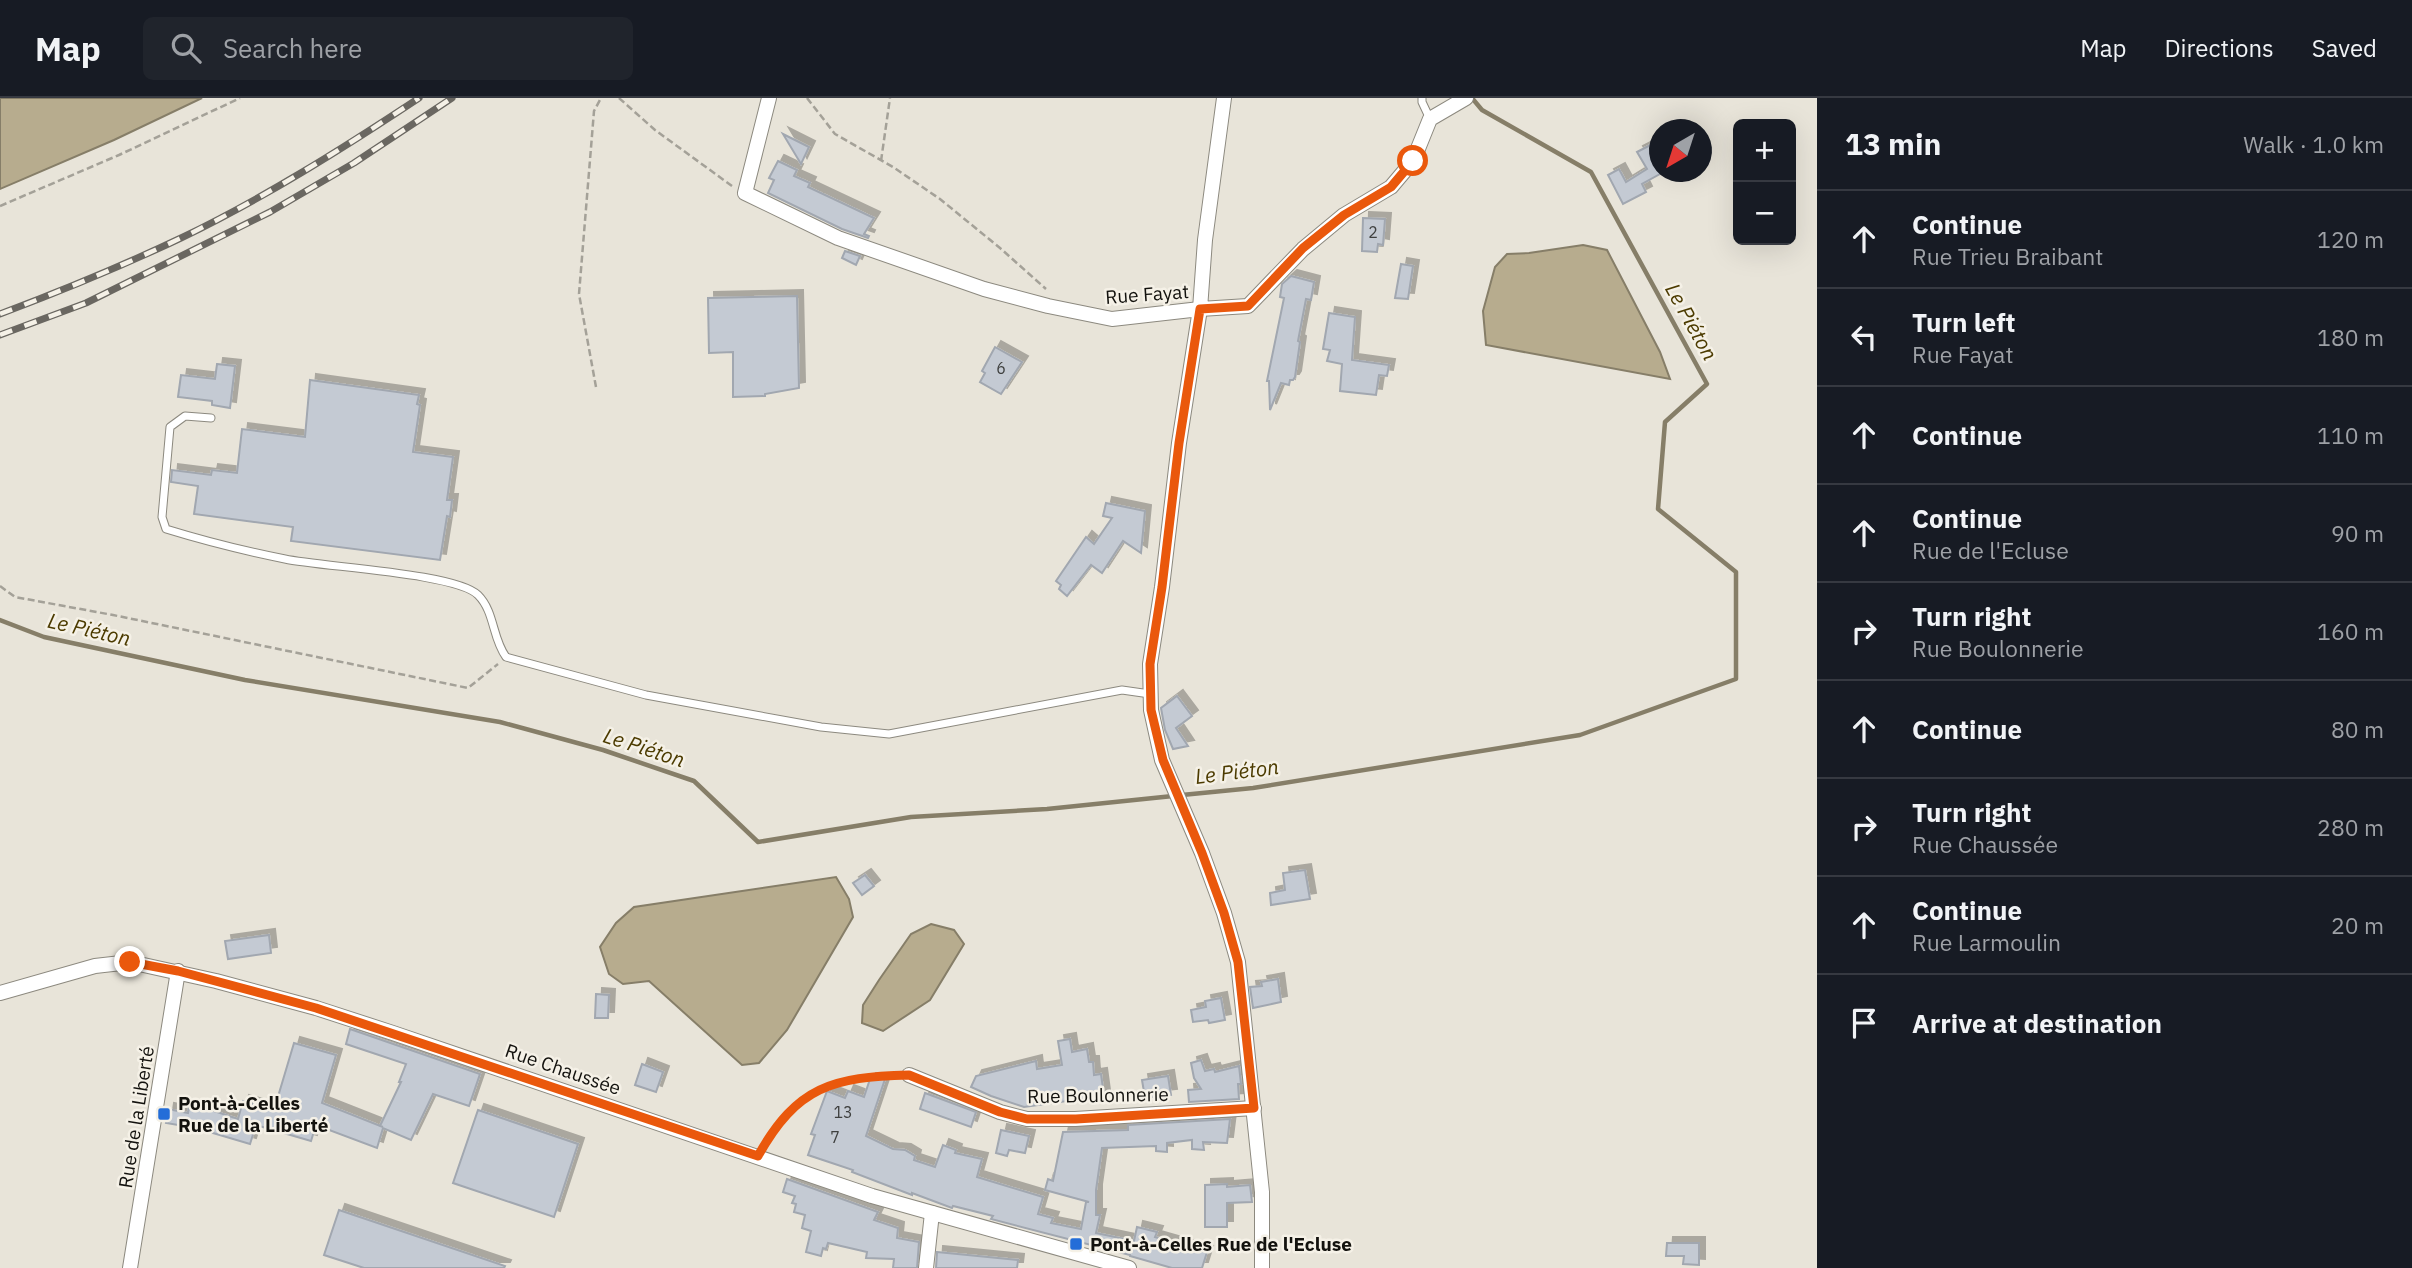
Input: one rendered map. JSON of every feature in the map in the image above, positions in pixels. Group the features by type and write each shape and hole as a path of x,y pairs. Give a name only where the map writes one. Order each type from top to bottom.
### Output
{"street":[{"path":"745,193 769,98"},
{"path":"1223,98 1205,240 1200,309 1248,306 1303,248 1344,215 1391,187 1413,161 1430,118 1466,98"},
{"name":"Rue Fayat","path":"745,193 838,239 984,289 1048,306 1112,319 1200,309 1179,443 1150,664 1151,694 1154,728 1172,785 1184,805 1224,913 1238,962 1262,1192 1262,1268"},
{"name":"Rue Chaussée","path":"0,993 95,966 130,962 178,971 329,1012 872,1196 1129,1268"},
{"name":"Rue de la Liberté","path":"130,1268 178,971"},
{"name":"Rue Boulonnerie","path":"909,1075 1000,1112 1027,1119 1076,1119 1254,1108"},
{"path":"926,1268 932,1213"}],"lane":[{"path":"1422,98 1430,118"},
{"path":"211,418 185,416 170,427 162,517 166,529 287,560 432,578 463,586 477,593 487,608 499,648 506,657 646,695 821,727 889,734 1122,690 1151,694"}],"path":[{"path":"0,206 120,155 240,98"},
{"path":"596,387 579,294 594,111 601,98"},
{"path":"619,98 655,130 716,176 745,193"},
{"path":"807,98 835,134 940,199 1049,292"},
{"path":"881,161 890,98"},
{"path":"0,586 15,597 126,617 468,688 506,657"},
{"path":"758,1156 787,1114 809,1094 855,1080 909,1075"}],"shaded area":[{"path":"0,98 202,98 114,140 0,189"},
{"path":"1583,245 1607,250 1660,352 1670,379 1486,345 1483,311 1495,267 1507,254"},
{"path":"836,877 849,899 853,917 787,1030 759,1063 742,1065 649,981 623,984 609,974 600,947 616,923 634,907"},
{"path":"931,924 954,930 964,944 930,1000 883,1031 862,1023 863,1005 911,934"}],"building":[{"path":"783,134 809,147 801,164"},
{"path":"1649,146 1649,180 1642,184 1646,192 1623,204 1608,175 1619,169 1626,182 1647,169 1637,152"},
{"path":"778,161 797,170 794,176 810,183 808,187 874,218 864,234 869,236 868,238 842,229 768,193 774,180 769,178"},
{"path":"1363,218 1385,219 1383,245 1378,244 1377,252 1362,251"},
{"path":"845,251 860,256 856,265 842,258"},
{"path":"1401,264 1413,266 1408,299 1395,298"},
{"path":"1291,276 1314,282 1311,300 1306,299 1295,377 1290,380 1289,385 1281,383 1270,410 1267,381 1284,298 1280,297 1282,284"},
{"path":"797,296 799,388 765,396 733,397 733,352 709,353 708,298"},
{"path":"1329,313 1355,317 1352,360 1389,365 1387,376 1379,375 1376,395 1340,391 1342,364 1327,361 1330,350 1323,349"},
{"path":"995,347 1022,362 1001,394 980,382 985,373 982,371"},
{"path":"217,364 235,366 230,408 212,405 212,401 178,397 181,375 215,379"},
{"path":"310,380 419,395 413,452 453,457 447,500 452,500 450,517 447,516 440,560 291,541 293,527 194,514 198,486 171,482 172,470 211,475 212,470 237,473 242,429 305,437"},
{"path":"1106,503 1145,511 1141,553 1123,541 1102,573 1091,565 1067,596 1059,589 1061,585 1056,581 1086,537 1094,544 1112,518 1103,516"},
{"path":"1177,696 1192,716 1176,728 1188,746 1173,749 1165,730 1161,708"},
{"path":"1305,870 1310,899 1271,905 1270,893 1285,890 1283,873"},
{"path":"865,875 874,886 862,895 853,883"},
{"path":"269,935 271,953 228,959 225,941"},
{"path":"1278,979 1281,1002 1253,1008 1250,987 1262,986 1261,982"},
{"path":"596,994 609,995 608,1018 595,1018"},
{"path":"1221,998 1225,1020 1193,1022 1191,1010 1206,1007 1205,1001"},
{"path":"350,1029 480,1074 469,1106 433,1094 411,1140 383,1128 377,1148 316,1125 311,1141 256,1125 250,1144 196,1128 166,1123 168,1109 188,1113 189,1107 208,1109 238,1119 243,1101 274,1110 294,1043 336,1055 322,1103 380,1126 401,1082 406,1064 346,1044"},
{"path":"1070,1039 1072,1052 1087,1049 1089,1062 1093,1062 1094,1075 1101,1074 1104,1096 1024,1107 971,1087 976,1076 1036,1061 1037,1069 1062,1065 1058,1041"},
{"path":"1201,1060 1205,1071 1214,1069 1215,1072 1239,1066 1239,1099 1189,1102 1188,1090 1201,1089 1194,1078 1191,1063"},
{"path":"642,1064 663,1072 656,1092 635,1085"},
{"path":"1168,1076 1171,1095 1145,1098 1142,1080"},
{"path":"870,1079 885,1079 866,1136 893,1149 905,1150 915,1156 914,1160 935,1167 943,1145 956,1150 955,1153 982,1159 977,1177 1043,1197 1038,1214 1053,1218 1051,1223 1081,1229 1086,1202 1089,1202 1045,1190 1048,1179 1053,1181 1063,1132 1128,1130 1128,1125 1230,1119 1227,1143 1203,1142 1204,1150 1192,1149 1192,1140 1167,1143 1167,1152 1156,1151 1156,1146 1102,1148 1096,1190 1096,1215 1100,1215 1096,1233 1134,1241 1137,1227 1157,1232 1155,1237 1207,1252 1202,1268 1172,1268 991,1219 993,1216 953,1206 952,1208 808,1155 815,1135 811,1134 827,1091 845,1098 848,1091 864,1097"},
{"path":"925,1093 976,1112 971,1127 920,1109"},
{"path":"478,1110 578,1144 554,1217 453,1183"},
{"path":"1001,1130 1029,1136 1025,1153 1009,1150 1007,1156 996,1153"},
{"path":"787,1179 878,1212 874,1220 898,1228 897,1238 919,1242 917,1268 893,1268 894,1259 866,1258 867,1252 828,1243 821,1256 806,1252 811,1231 802,1228 805,1215 794,1212 796,1204 792,1203 795,1196 783,1192"},
{"path":"1227,1184 1227,1187 1250,1185 1252,1202 1227,1203 1227,1227 1205,1227 1205,1185"},
{"path":"339,1210 505,1266 364,1268 324,1255"},
{"path":"1667,1243 1699,1243 1699,1265 1683,1264 1684,1256 1666,1256"},
{"path":"937,1252 1018,1260 1017,1268 936,1268"}],"waterway":[{"name":"Le Piéton","path":"1182,795 1253,788 1580,735 1736,679 1736,572 1658,509 1665,422 1707,384 1591,172 1482,110 1472,98"},
{"name":"Le Piéton","path":"0,620 44,637 245,680 500,722 603,750 694,781 758,842 911,817 1047,809 1173,796"}],"railway":[{"path":"0,314 114,268 212,223 302,172 419,98"},
{"path":"0,335 86,303 270,212 354,163 452,98"}],"place":[{"name":"Pont-à-Celles Rue de la Liberté","path":"164,1114"},
{"name":"Pont-à-Celles Rue de l'Ecluse","path":"1076,1244"}],"route":[{"path":"130,962 178,971 316,1008 758,1156 787,1114 809,1094 855,1080 895,1076 909,1075 1000,1112 1027,1119 1076,1119 1254,1108 1238,962 1202,853 1163,760 1151,710 1150,664 1179,443 1200,309 1248,306 1303,248 1344,215 1391,187 1413,161"}]}
